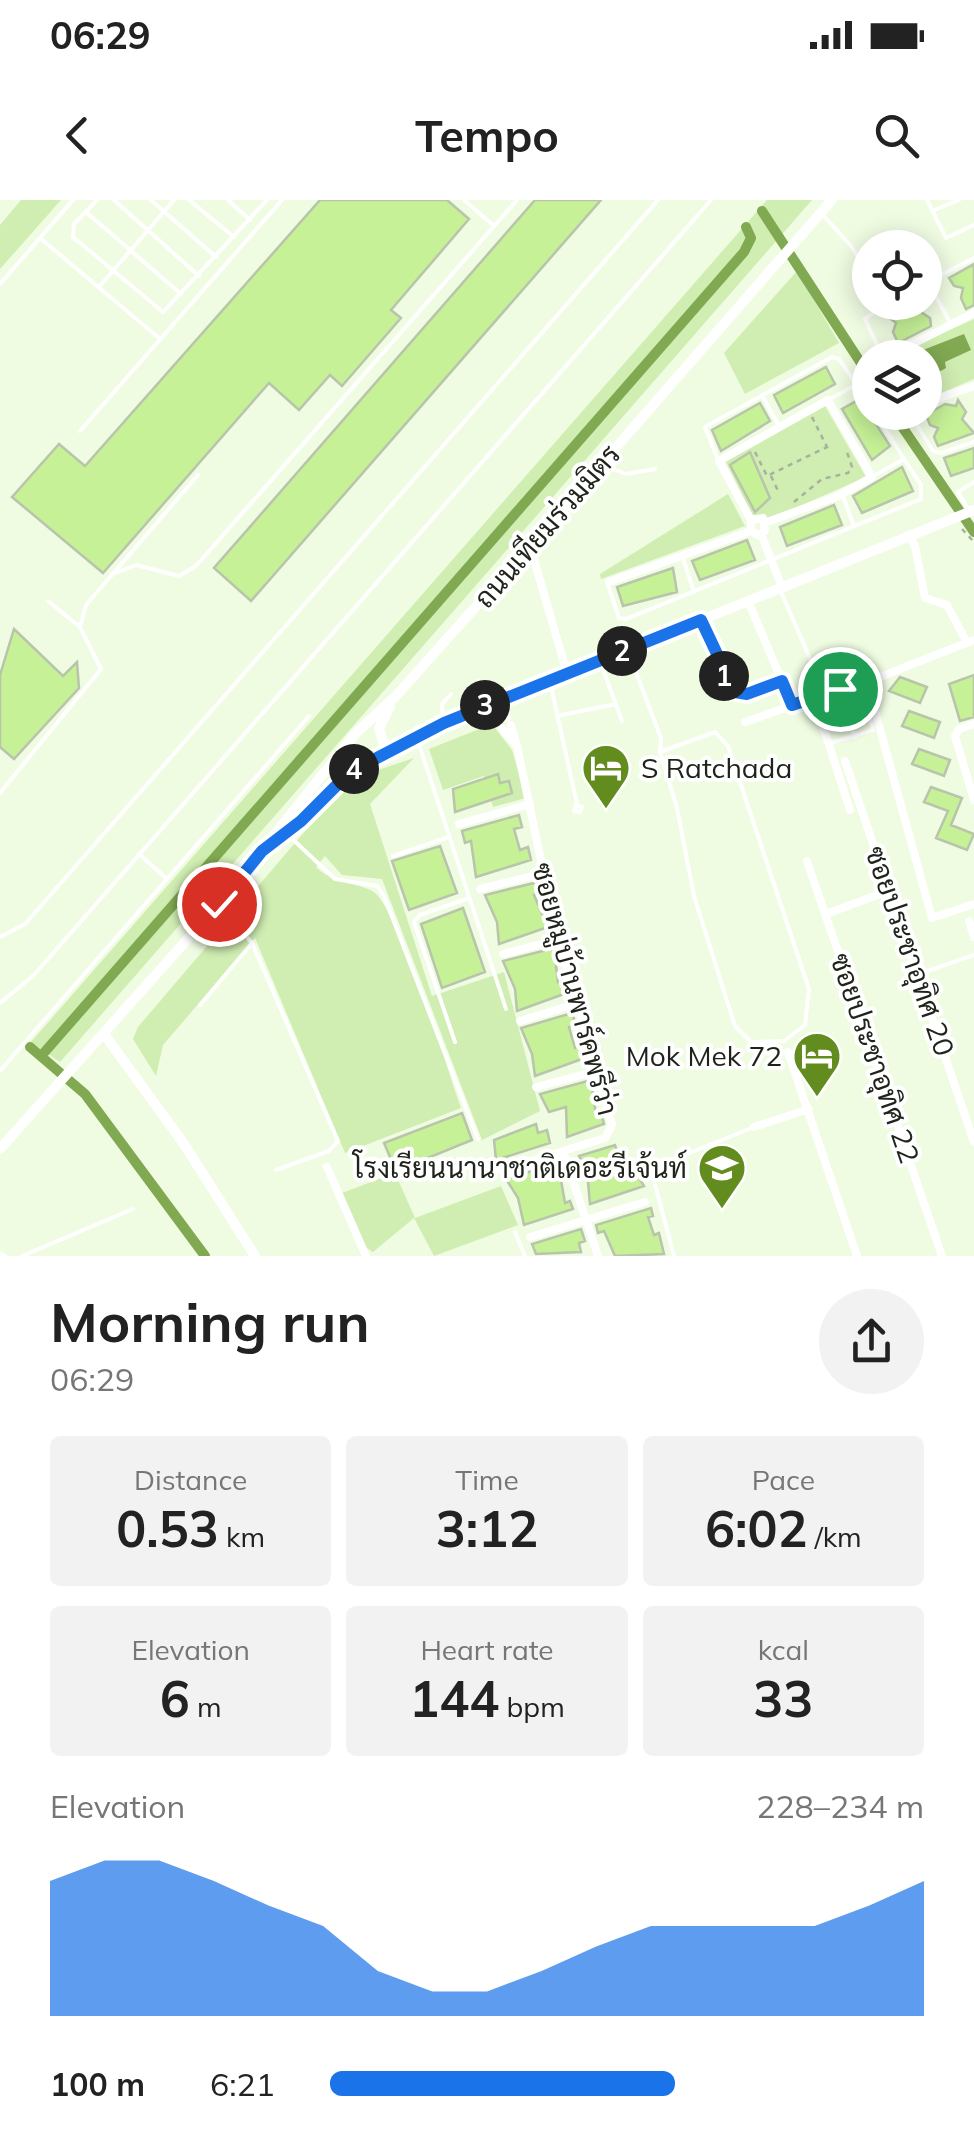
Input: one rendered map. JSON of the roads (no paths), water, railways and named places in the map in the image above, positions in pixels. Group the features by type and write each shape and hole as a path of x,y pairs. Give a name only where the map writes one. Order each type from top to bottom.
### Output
{"street":[{"name":"ถนนเทียมร่วมมิตร","path":"0,1149 219,904 356,733 395,697 530,546 832,200"},
{"path":"919,340 974,313"},
{"path":"942,398 973,390"},
{"path":"751,531 751,520 718,461 754,446 828,400 872,477 842,494 766,522"},
{"name":"ถนนเทียมร่วมมิตร","path":"262,851 350,772 416,735 970,511"},
{"path":"751,520 760,517 766,522"},
{"path":"766,522 761,534 780,588"},
{"path":"609,582 751,531 761,534"},
{"path":"908,535 915,546 926,598 947,604 971,641 868,682 932,918 974,904"},
{"path":"530,546 568,673"},
{"path":"748,601 792,705"},
{"path":"701,620 735,692 747,694 782,681"},
{"path":"391,748 382,742 379,728 395,697"},
{"path":"745,722 814,698 850,810"},
{"name":"ซอยหมู่บ้านพาร์คพรีว่า","path":"500,699 505,723 517,746 544,873 610,1132 564,1151"},
{"path":"974,724 960,729 955,736 974,800"},
{"name":"ซอยประชาอุทิศ 20","path":"845,761 974,1142"},
{"path":"459,824 530,804"},
{"name":"ซอยประชาอุทิศ 22","path":"807,860 942,1256"},
{"path":"480,889 544,873"},
{"path":"826,914 891,890"},
{"path":"969,922 974,937"},
{"path":"504,954 560,939"},
{"path":"520,1021 578,1004"},
{"path":"104,1034 184,1144 256,1256"},
{"path":"788,1052 856,1256"},
{"path":"536,1087 597,1070"},
{"path":"754,1127 809,1109"},
{"path":"501,1172 564,1151 598,1256"},
{"path":"326,1167 366,1256"},
{"path":"530,1238 645,1202"}],"lane":[{"path":"0,284 73,200"},
{"path":"96,200 71,230 73,237 157,310 168,311 267,200"},
{"path":"114,200 200,276"},
{"path":"151,200 216,257"},
{"path":"99,287 174,200"},
{"path":"189,200 234,237"},
{"path":"228,200 250,220"},
{"path":"80,431 282,200"},
{"path":"464,200 494,226"},
{"path":"112,574 136,565 173,576 191,570 517,200"},
{"path":"0,938 25,924 658,200"},
{"path":"0,1003 34,976 712,200"},
{"path":"927,200 946,238 974,225"},
{"path":"932,211 959,200"},
{"path":"86,212 182,296"},
{"path":"821,214 852,246"},
{"path":"40,238 160,340"},
{"path":"942,274 974,258"},
{"path":"942,309 951,324"},
{"path":"718,461 704,427 832,356 839,359 852,382"},
{"path":"828,400 852,387"},
{"path":"762,394 780,428"},
{"path":"609,582 622,619 921,499 920,485 886,430"},
{"path":"920,430 932,451 942,453 974,442"},
{"path":"872,477 904,460"},
{"path":"602,464 626,474 655,469"},
{"path":"80,627 82,612 198,475"},
{"path":"970,511 958,492 974,482"},
{"path":"842,494 854,526"},
{"path":"682,555 694,592"},
{"path":"780,588 814,670"},
{"path":"0,792 100,669 80,627 48,601"},
{"path":"619,652 632,662 662,738 660,752 677,808 694,896 736,1026 751,1042 784,1041 805,1025 810,988 728,746 715,732 660,752"},
{"path":"600,660 622,721"},
{"path":"550,680 577,804"},
{"path":"479,681 500,699"},
{"path":"814,698 859,685 865,701 873,730 830,743"},
{"path":"840,689 855,737"},
{"path":"444,723 442,704 451,694"},
{"path":"557,716 618,704"},
{"path":"0,1071 308,716"},
{"path":"416,735 506,1009"},
{"path":"286,833 335,879 376,886 384,896 478,1138"},
{"path":"393,856 448,836"},
{"path":"138,854 166,879"},
{"path":"456,1042 414,922 420,915 469,898"},
{"path":"219,904 252,943 338,1141 329,1151 276,1170"},
{"path":"200,1004 252,943"},
{"path":"918,974 974,954"},
{"path":"784,1041 788,1052"},
{"path":"674,1256 652,1172 657,1166 754,1127"},
{"path":"22,1256 133,1209"},
{"path":"515,1232 525,1256"}],"waterway":[{"path":"762,211 852,349"},
{"path":"42,1055 744,252 751,238 746,227"},
{"path":"904,430 974,532"},
{"path":"30,1047 85,1094 205,1256"}],"place":[{"name":"S Ratchada","path":"606,810"},
{"name":"Mok Mek 72","path":"817,1098"},
{"name":"โรงเรียนนานาชาติเดอะรีเจ้นท์","path":"722,1210"}]}
